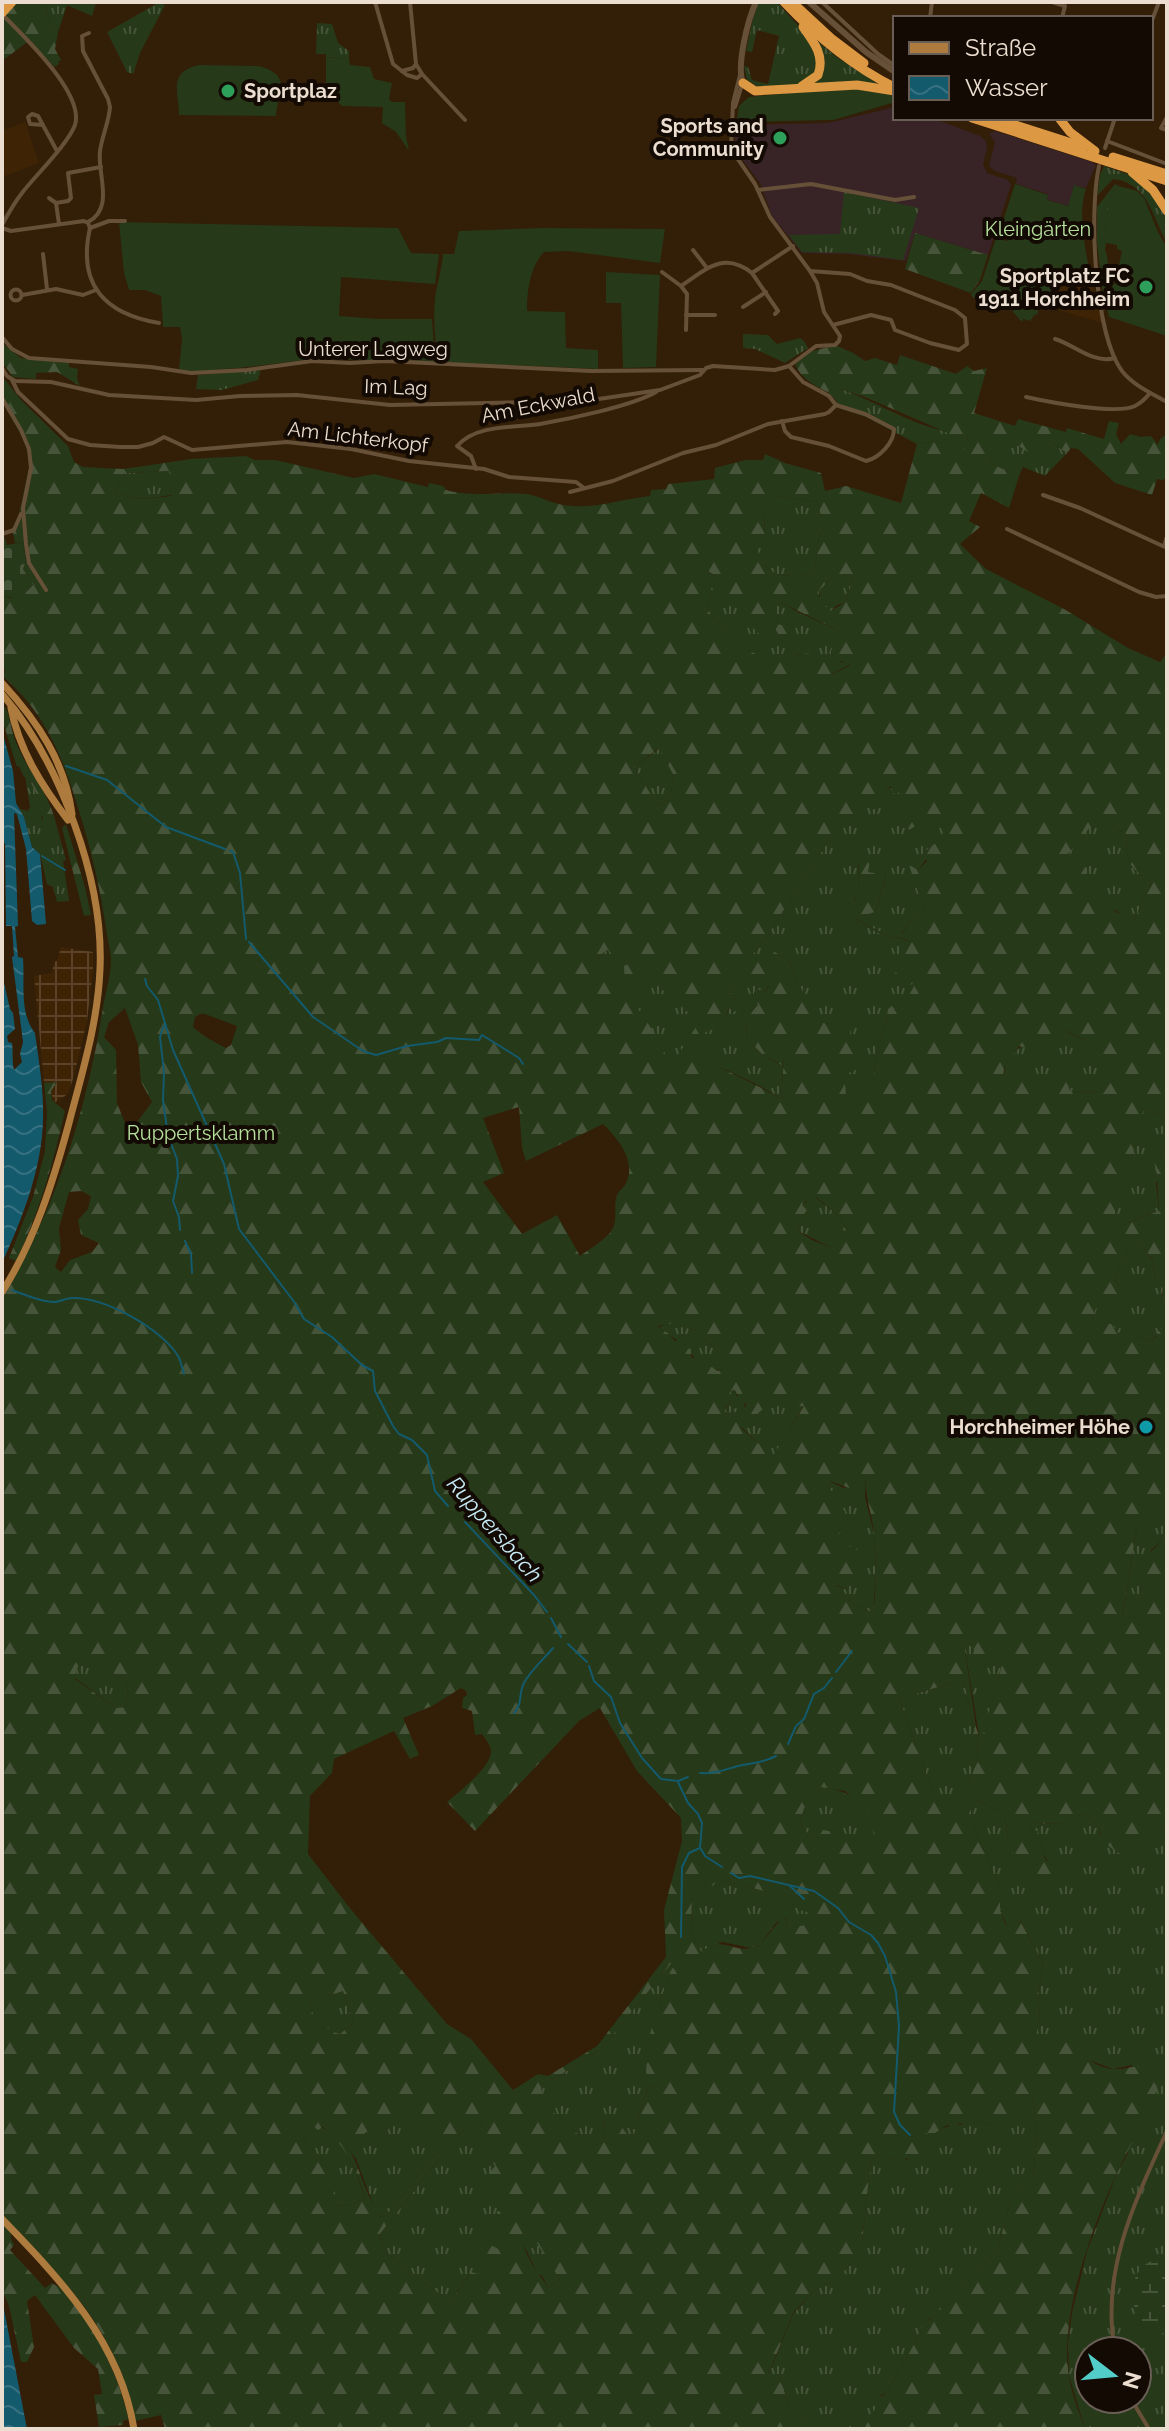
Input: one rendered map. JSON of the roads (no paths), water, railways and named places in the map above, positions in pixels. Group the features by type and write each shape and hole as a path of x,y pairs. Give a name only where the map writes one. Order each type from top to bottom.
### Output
{"highway":[{"path":"2,13 12,2"},
{"path":"788,4 848,52 893,79"},
{"path":"788,4 815,44 822,64 814,80 797,88"},
{"path":"788,4 822,40 893,89"},
{"path":"741,79 752,90 863,85 893,90"},
{"path":"979,120 1167,174"},
{"path":"999,120 1167,181"},
{"path":"1061,120 1070,132 1101,156"},
{"path":"1127,168 1150,186 1167,211"}],"main road":[{"path":"2,683 34,719 54,754 70,799 74,828"},
{"path":"2,683 20,743 74,828"},
{"path":"2,694 35,741 74,828 90,882 98,924 100,970 96,1012 69,1125 45,1202 28,1244 2,1292"},
{"path":"2,2219 64,2286 95,2328 118,2372 134,2429"}],"street":[{"path":"375,2 391,61 404,71 421,72"},
{"path":"410,2 416,64 465,120"},
{"path":"756,2 747,31 734,109 732,152 758,190 770,217 810,271 817,283 824,312 840,336 837,344 816,346 789,366 803,382 829,396 836,405 865,414 894,429 893,437 875,458 866,461 829,446 791,437 782,421"},
{"path":"812,2 893,70"},
{"path":"822,2 876,56 893,65"},
{"path":"1052,2 1066,4"},
{"path":"2,13 53,70 76,117 74,126 19,196 2,226 11,231 59,224 125,221"},
{"path":"89,33 82,36 83,51 110,107 100,152 101,208 89,225 87,267 96,290 117,311 159,323"},
{"path":"404,71 416,64"},
{"path":"736,99 741,79"},
{"path":"736,99 752,90"},
{"path":"1167,117 1161,128 1167,130"},
{"path":"1114,120 1101,156 1094,208 1102,308 1115,358 1131,380 1167,402"},
{"path":"43,125 57,151"},
{"path":"1107,141 1167,164"},
{"path":"694,152 717,152 731,147"},
{"path":"56,203 71,199 68,173 101,167"},
{"path":"758,190 811,184 895,200 914,197"},
{"path":"49,198 56,203 59,224"},
{"path":"752,273 793,246"},
{"path":"693,250 707,268"},
{"path":"43,254 47,289"},
{"path":"681,286 707,268 720,263 737,264 752,273 778,311 775,314"},
{"path":"810,271 850,274 891,285 955,310 966,320 967,344 959,350 930,343 895,330 891,320 871,315 833,325"},
{"path":"662,272 687,294 686,330"},
{"path":"22,295 47,289 83,295 96,290"},
{"path":"743,307 766,292"},
{"path":"686,315 715,315"},
{"name":"Unterer Lagweg","path":"2,337 19,355 33,358 191,373 247,370 312,361 385,361 591,371 704,370"},
{"path":"1055,339 1072,344 1079,352 1108,360 1115,358"},
{"name":"Im Lag","path":"12,380 51,382 125,396 196,400 297,395 390,405 585,401 660,390 700,375 713,366 775,370 789,366"},
{"path":"2,368 12,380"},
{"name":"Am Lichterkopf","path":"12,380 18,392 64,437 90,445 138,447 164,437 195,450 287,442 492,471 509,477 576,482 584,488"},
{"name":"Am Eckwald","path":"476,469 471,456 457,446 465,437 584,414 650,396 660,390"},
{"path":"1026,397 1122,409 1135,406 1150,393"},
{"path":"2,398 21,430 29,449 31,466 23,508 14,529 2,534"},
{"name":"Am Lichterkopf","path":"570,492 613,481 758,428 827,413 836,405"},
{"path":"2,465 2,477"},
{"path":"1043,495 1080,508 1166,547 1167,536"},
{"path":"23,508 29,563 46,590"},
{"path":"1007,529 1143,593 1167,596"},
{"path":"1113,2335 1111,2309 1117,2257 1134,2205 1167,2131"}],"water":[{"path":"2,731 13,771 16,803 24,817 32,847 40,854 46,924 37,925 32,921 26,849 17,814 14,813 18,926 15,927 18,957 23,958 25,1007 35,1033 43,1120 35,1175 2,1263 2,974 15,1029 7,1036 8,1042 12,1043 14,1070 22,1062 23,1042 12,957 12,926 6,926"},
{"path":"2,2299 27,2429 2,2429"}],"waterway":[{"path":"66,766 107,780 166,827 225,849"},
{"path":"230,851 240,873 246,939"},
{"name":"Ruppersbach","path":"42,856 65,870"},
{"path":"249,942 313,1017 363,1051 376,1055 446,1038 479,1040 482,1035 519,1058 523,1064"},
{"name":"Ruppersbach","path":"145,979 158,1000 173,1050 224,1164 239,1229 304,1319 332,1337 362,1365 373,1371 375,1391 393,1426 427,1455 435,1491 448,1506"},
{"path":"166,1025 160,1037 163,1100 168,1136 177,1159 178,1176 173,1201 180,1230"},
{"path":"185,1241 191,1254 192,1273"},
{"path":"12,1290 44,1301 85,1299 115,1308 159,1335 179,1358 184,1374"},
{"name":"Ruppersbach","path":"465,1522 547,1612"},
{"name":"Ruppersbach","path":"551,1618 561,1637"},
{"name":"Ruppersbach","path":"568,1644 587,1662"},
{"path":"514,1713 519,1706 524,1683 553,1648"},
{"path":"836,1672 852,1651"},
{"name":"Ruppersbach","path":"589,1666 594,1681 611,1697 620,1723 642,1758 661,1779 678,1781 688,1777"},
{"path":"788,1744 796,1726 804,1719 814,1694 832,1678"},
{"path":"700,1773 776,1756"},
{"name":"Ruppersbach","path":"678,1782 702,1823 700,1848"},
{"name":"Ruppersbach","path":"681,1937 682,1867 689,1853 700,1848"},
{"path":"701,1849 705,1856 722,1867"},
{"path":"731,1873 739,1878 750,1876 814,1891 878,1943 896,1992 899,2026 894,2112 900,2125 910,2135"},
{"path":"790,1886 804,1899"}],"place":[{"name":"Sportplaz","path":"228,91"},
{"name":"Sports and Community","path":"780,138"},
{"name":"Sportplatz FC 1911 Horchheim","path":"1146,287"},
{"name":"Horchheimer Höhe","path":"1146,1427"}],"park label":[{"name":"Kleingärten","path":"1038,229"},
{"name":"Ruppertsklamm","path":"201,1133"}]}
